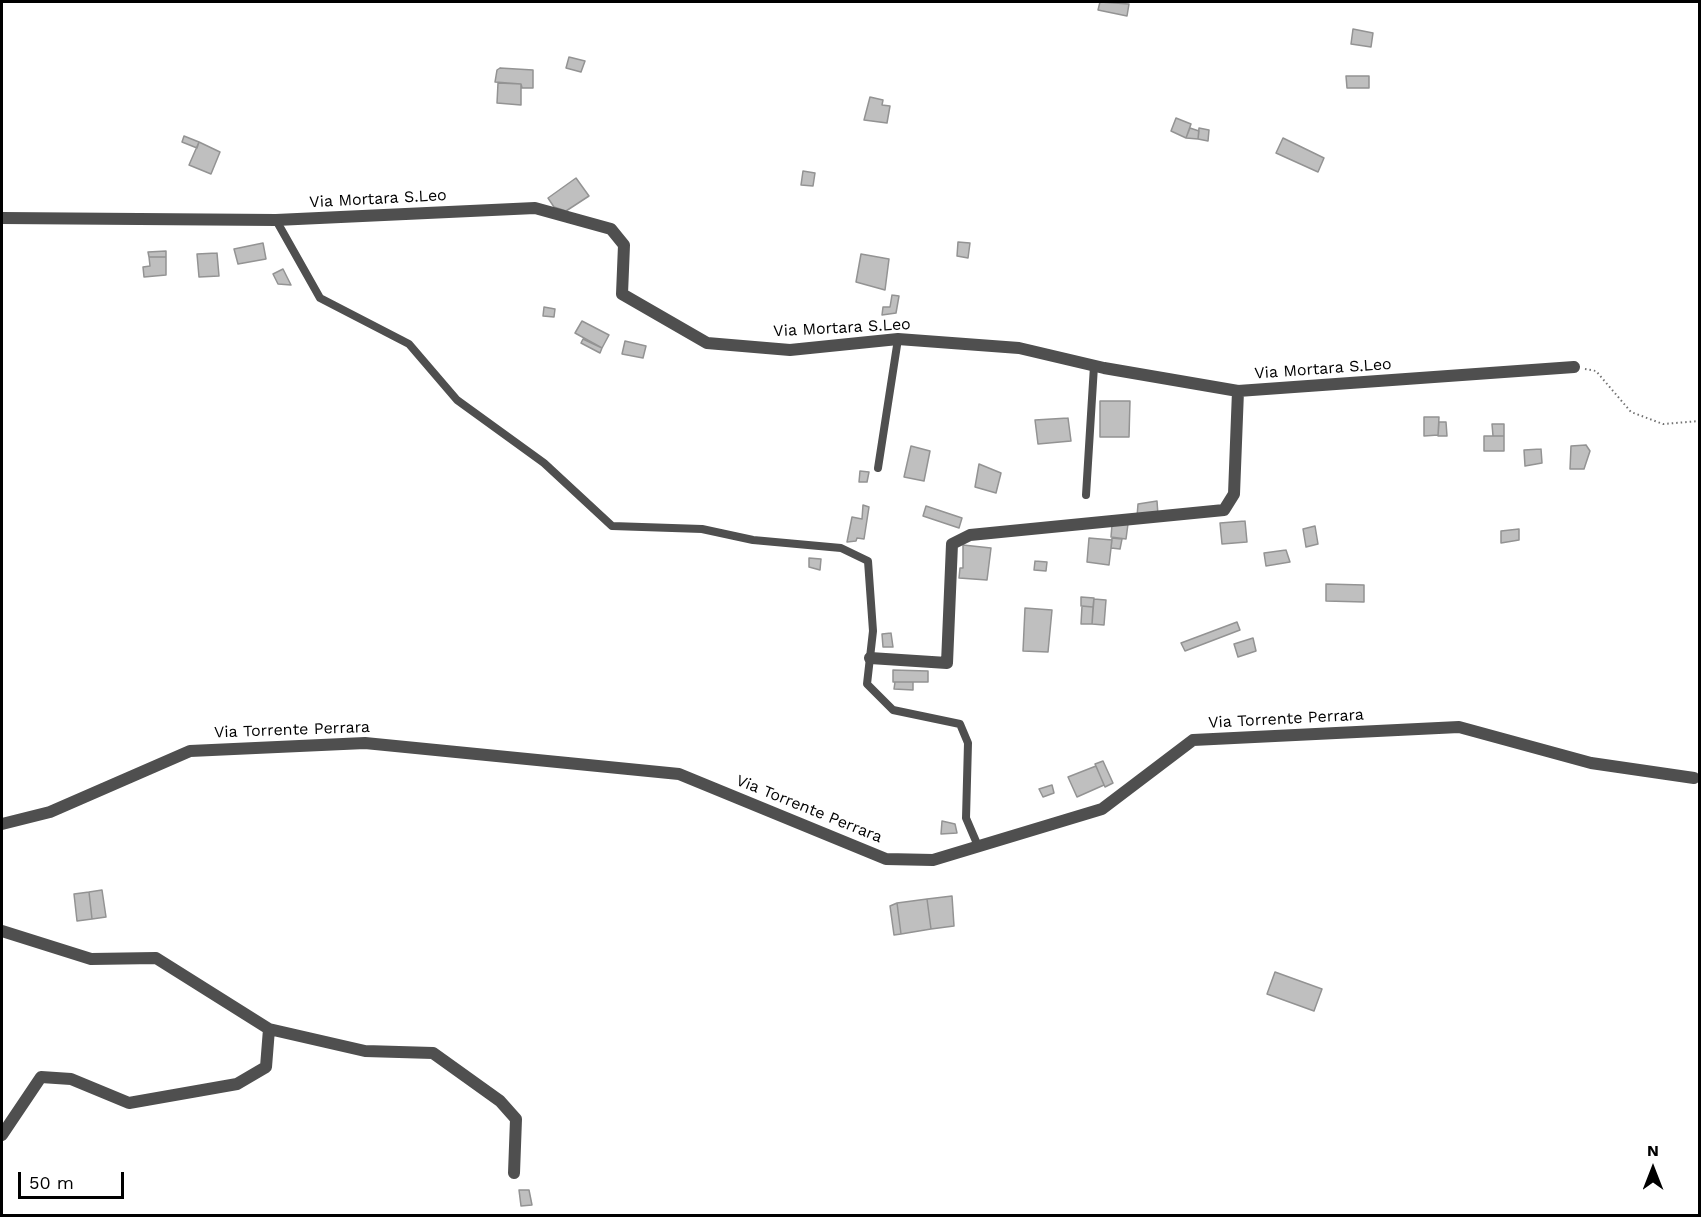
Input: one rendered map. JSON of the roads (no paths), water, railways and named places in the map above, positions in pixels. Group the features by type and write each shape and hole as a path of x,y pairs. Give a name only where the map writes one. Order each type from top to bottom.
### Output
{"street":[{"name":"Via Mortara S.Leo","path":"2,218 276,220 535,208 610,229 624,245 622,294 707,343 790,350 898,339 1019,348 1094,366 1238,392 1574,367"},
{"path":"870,658 947,663 952,544 970,535 1224,510 1234,494 1238,392"},
{"name":"Via Torrente Perrara","path":"2,824 50,812 190,751 365,742 679,774 886,859 933,860 1102,809 1193,740 1459,727 1591,763 1694,778"},
{"path":"2,931 91,959 156,958 269,1029 365,1052 433,1053 500,1101 516,1119 514,1173"},
{"path":"2,1135 41,1077 71,1079 129,1103 237,1084 266,1067 269,1029"}],"lane":[{"path":"276,220 320,298 409,344 457,399 544,463 612,526 702,529 753,540 841,548 868,561 873,631 867,684 893,710 960,724 968,743 966,818 978,846"},
{"path":"878,468 898,339"},
{"path":"1086,495 1094,366"}]}
